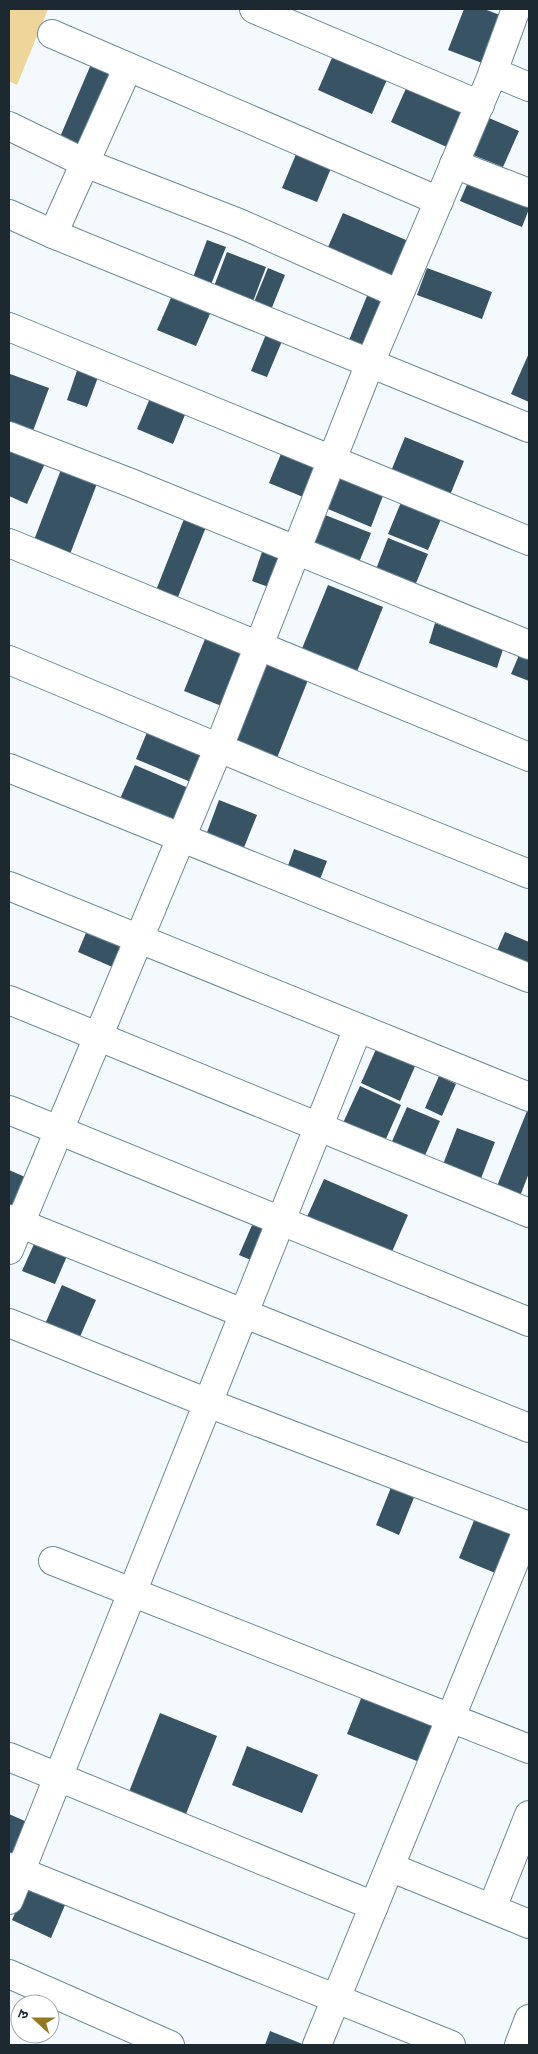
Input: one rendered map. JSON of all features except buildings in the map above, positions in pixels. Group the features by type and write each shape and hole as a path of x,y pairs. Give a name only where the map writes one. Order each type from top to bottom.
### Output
{"street":[{"path":"254,9 480,105"},
{"path":"9,1250 14,1222 58,1130 218,747 370,363 480,105 493,72 511,10"},
{"path":"52,34 438,201"},
{"path":"53,234 128,68"},
{"path":"493,72 529,87"},
{"path":"9,126 85,163 239,223 399,294"},
{"path":"454,164 529,193"},
{"path":"9,214 53,234 529,428"},
{"path":"9,326 529,541"},
{"path":"9,436 131,483 529,645"},
{"path":"9,543 529,757"},
{"path":"9,660 529,874"},
{"path":"9,768 529,978"},
{"path":"9,886 529,1097"},
{"path":"9,1000 529,1213"},
{"path":"9,1900 14,1869 58,1778 358,1028"},
{"path":"9,1110 529,1322"},
{"path":"14,1222 244,1312 529,1428"},
{"path":"9,1322 208,1403 529,1526 317,2045"},
{"path":"53,1562 529,1749"},
{"path":"9,1757 374,1906"},
{"path":"492,1908 529,1815"},
{"path":"390,1867 529,1924"},
{"path":"14,1869 451,2045"},
{"path":"9,1974 170,2045"},
{"path":"519,2045 529,2019"}],"shaded area":[{"path":"9,9 48,9 17,85 9,81"}]}
